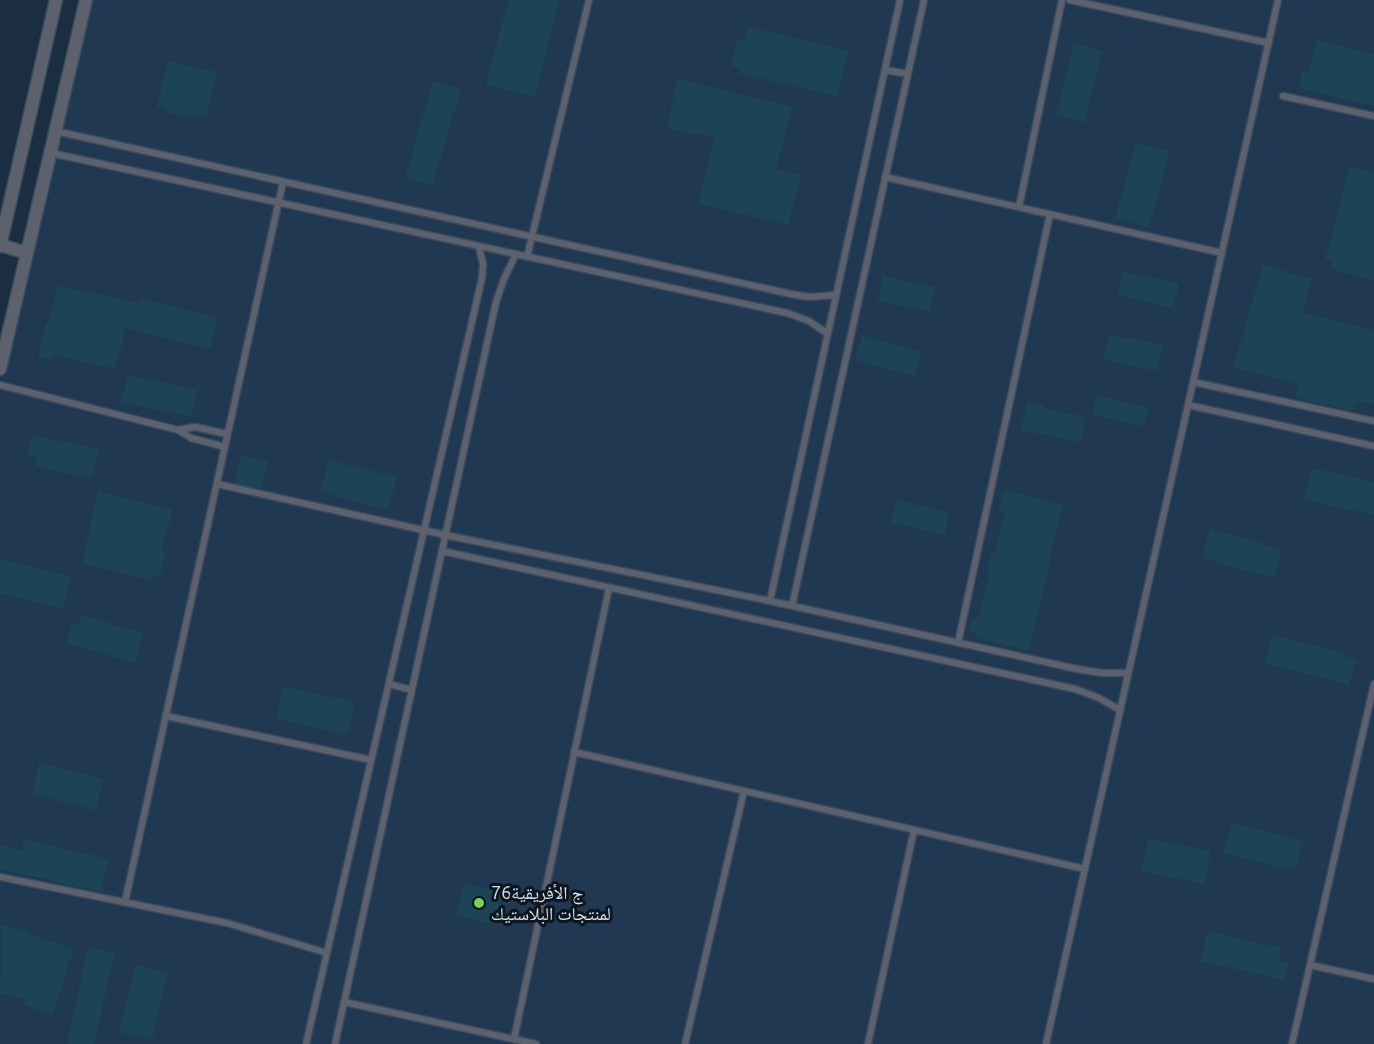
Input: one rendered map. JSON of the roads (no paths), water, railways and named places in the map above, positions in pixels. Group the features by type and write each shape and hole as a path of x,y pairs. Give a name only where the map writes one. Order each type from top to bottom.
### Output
{"street":[{"path":"27,253 0,246 56,0"},
{"path":"0,369 86,0"}],"lane":[{"path":"527,257 589,0"},
{"path":"770,601 900,0"},
{"path":"792,606 924,0"},
{"path":"1019,207 1062,0"},
{"path":"1070,0 1269,43"},
{"path":"1046,1044 1278,0"},
{"path":"885,70 908,74"},
{"path":"1283,96 1374,116"},
{"path":"55,131 800,296 836,295"},
{"path":"50,153 787,313 809,321 828,334"},
{"path":"885,177 1222,253"},
{"path":"125,903 283,182"},
{"path":"958,643 1050,214"},
{"path":"306,1044 482,278 483,264 479,247"},
{"path":"335,1044 496,302 516,254"},
{"path":"1193,382 1374,422"},
{"path":"0,385 178,430 191,438 225,447"},
{"path":"1188,405 1374,446"},
{"path":"178,430 195,426 228,434"},
{"path":"216,484 424,531 770,601 1077,669 1102,673 1128,673"},
{"path":"442,551 1075,689 1099,698 1120,710"},
{"path":"514,1039 609,588"},
{"path":"389,684 412,690"},
{"path":"1292,1044 1374,684"},
{"path":"166,716 371,760"},
{"path":"574,753 1085,868"},
{"path":"685,1044 744,791"},
{"path":"868,1044 914,830"},
{"path":"0,877 227,923 327,953"},
{"path":"1310,965 1374,979"},
{"path":"344,1002 536,1044"}],"place":[{"name":"76ج الأفريقية لمنتجات البلاستيك","path":"479,903"}]}
